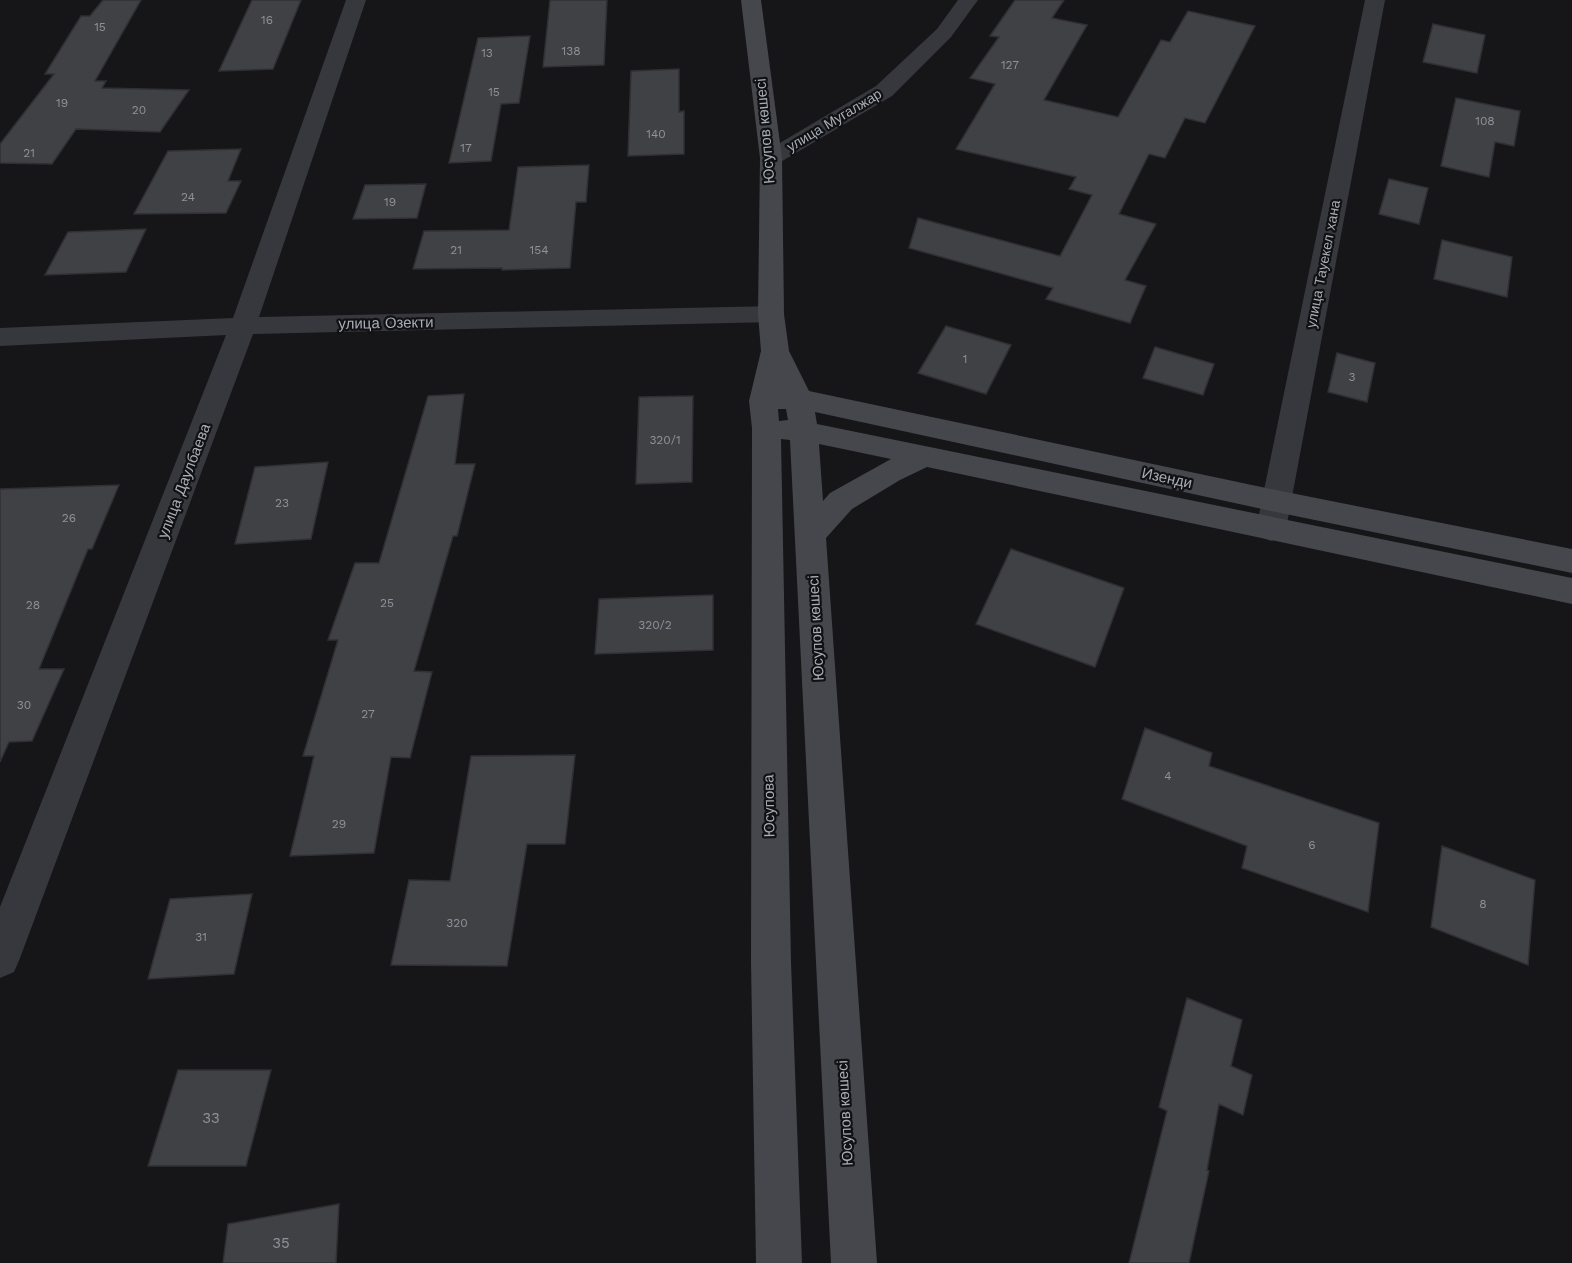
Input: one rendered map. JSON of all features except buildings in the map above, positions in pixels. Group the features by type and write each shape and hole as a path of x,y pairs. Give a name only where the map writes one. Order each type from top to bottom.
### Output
{"street":[{"name":"улица Даулбаева","path":"0,958 243,326 356,0"},
{"name":"Юсупов көшесі","path":"751,0 771,159 771,315 775,351 802,415 854,1263"},
{"name":"улица Мугалжар","path":"771,159 884,91 944,33 968,0"},
{"name":"улица Тауекел хана","path":"1273,515 1375,0"},
{"name":"улица Озекти","path":"0,337 243,326 771,315"},
{"name":"Юсупова","path":"775,351 764,415 771,962 779,1263"},
{"name":"Изенди","path":"764,415 802,415 1273,515 1572,591"},
{"name":"Изенди","path":"802,415 923,457 1273,515 1572,561"},
{"path":"811,534 841,501 890,472 923,457"}]}
